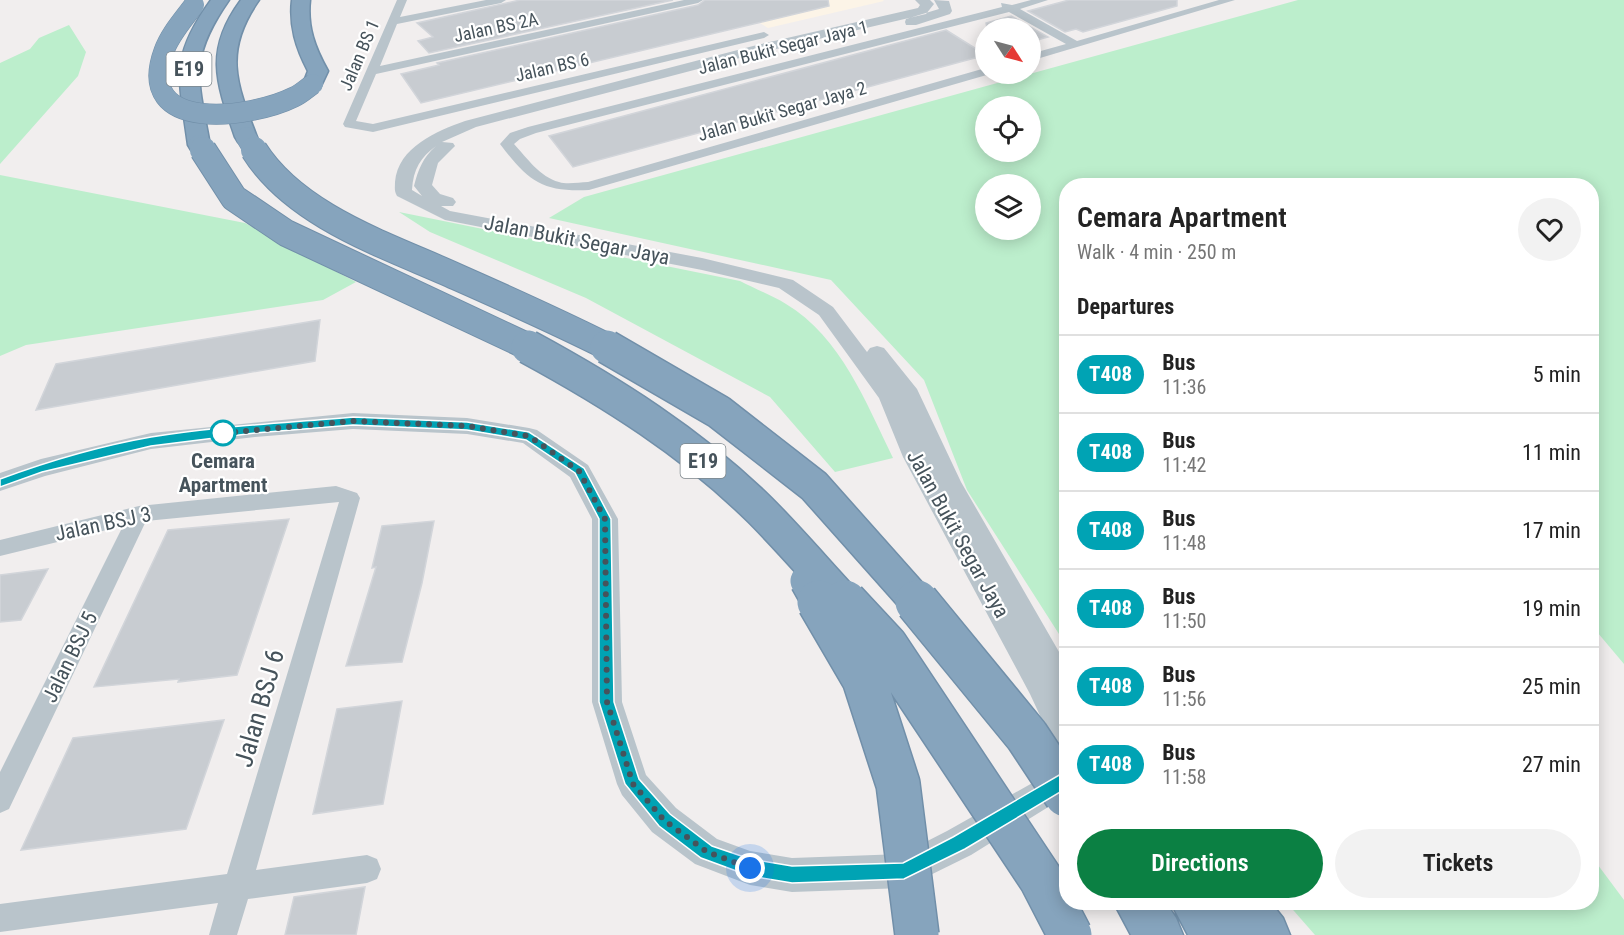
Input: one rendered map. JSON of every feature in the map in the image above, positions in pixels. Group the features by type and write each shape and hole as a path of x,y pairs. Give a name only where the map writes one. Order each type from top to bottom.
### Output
{"highway":[{"name":"E19","path":"220,0 203,21 190,48 188,87 199,145 234,198 286,233 508,336 596,384 676,438 759,509 886,646 1041,879 1070,935"},
{"name":"E19","path":"250,0 240,13 226,41 225,69 232,98 246,137 264,166 313,209 353,230 547,317 630,358 719,412 814,486 909,592 1020,727 1059,785"},
{"path":"196,3 168,41 161,60 161,86 166,101 180,110 202,114 232,113 268,105 294,96 313,84 318,71 302,42 300,11 302,0"},
{"path":"759,509 811,587 864,679 898,784 917,935"},
{"path":"1143,910 1159,935"},
{"path":"1217,919 1266,935"}],"street":[{"name":"Jalan BS 1","path":"349,124 402,0"},
{"path":"393,22 501,0"},
{"name":"Jalan BS 2A","path":"372,71 698,0"},
{"path":"995,0 1076,45"},
{"name":"Jalan Bukit Segar Jaya 1","path":"589,186 562,187 548,184 507,144 515,136 532,130 1042,0"},
{"path":"1041,55 1230,0"},
{"name":"Jalan Bukit Segar Jaya","path":"930,7 764,56 494,125 465,135 439,150 427,166 423,186 434,198 456,206 752,264 809,283 821,291 848,317 906,389 949,484 1059,678"},
{"name":"Jalan Bukit Segar Jaya","path":"930,7 483,119 450,131 424,147 408,162 402,178 402,192 445,215 702,264 786,284 826,311 889,396 915,457 1041,685 1059,723"},
{"name":"Jalan BS 6","path":"349,124 373,128 764,35"},
{"name":"Jalan Bukit Segar Jaya 2","path":"589,186 975,74"},
{"path":"0,482 41,468 151,441 255,429 353,421 467,426 529,436 579,471 605,519 607,702 633,784 664,820 707,852 750,868 792,875 904,871 959,843 1059,784"},
{"name":"Jalan BSJ 3","path":"0,548 139,514 336,494 350,498"},
{"name":"Jalan BSJ 6","path":"223,935 350,498"},
{"name":"Jalan BSJ 5","path":"0,800 139,514"},
{"path":"0,918 367,869"}],"shaded area":[{"path":"724,0 883,0 884,1 768,28"}],"green space":[{"path":"1298,0 1624,0 1624,664 1599,634 1599,178 1059,178 1059,634 967,490 924,380 831,280 549,218 584,197 994,84 1041,84 1041,71"},
{"path":"69,25 86,52 78,76 0,164 0,63 30,49 39,38"},
{"path":"0,175 245,223 356,282 323,300 26,345 0,356"},
{"path":"399,212 740,281 775,298 805,318 837,353 862,394 893,458 835,472 770,397 586,298 430,232"},
{"path":"1599,866 1624,900 1624,935 1315,935 1293,910 1599,910"}],"building":[{"path":"520,0 673,0 429,53 418,41 433,37 417,23"},
{"path":"705,0 828,0 829,6 421,103 401,74 439,65 437,63 698,5"},
{"path":"1069,0 1177,0 1177,6 1083,32 1076,29 1065,32 1028,11"},
{"path":"946,30 975,48 975,58 573,167 549,136"},
{"path":"320,320 315,361 36,410 56,364"},
{"path":"289,519 237,675 178,682 179,679 94,687 168,530"},
{"path":"434,521 422,583 402,662 346,666 376,567 372,568 382,526"},
{"path":"48,569 21,620 0,622 0,575"},
{"path":"402,701 383,804 313,814 337,709"},
{"path":"224,720 186,829 21,850 73,738"},
{"path":"365,887 356,935 285,935 294,897"}],"bus line":[{"name":"T408","path":"0,482 41,468 151,441 255,429 353,421 467,426 529,436 579,471 605,519 607,702 633,784 664,820 707,852 750,868 792,875 904,871 959,843 1059,784"}],"place":[{"name":"Cemara Apartment","path":"223,433"}],"route":[{"path":"223,433 213,434 353,421 467,426 529,436 579,471 605,519 607,702 633,784 664,820 707,852 750,868"}]}
